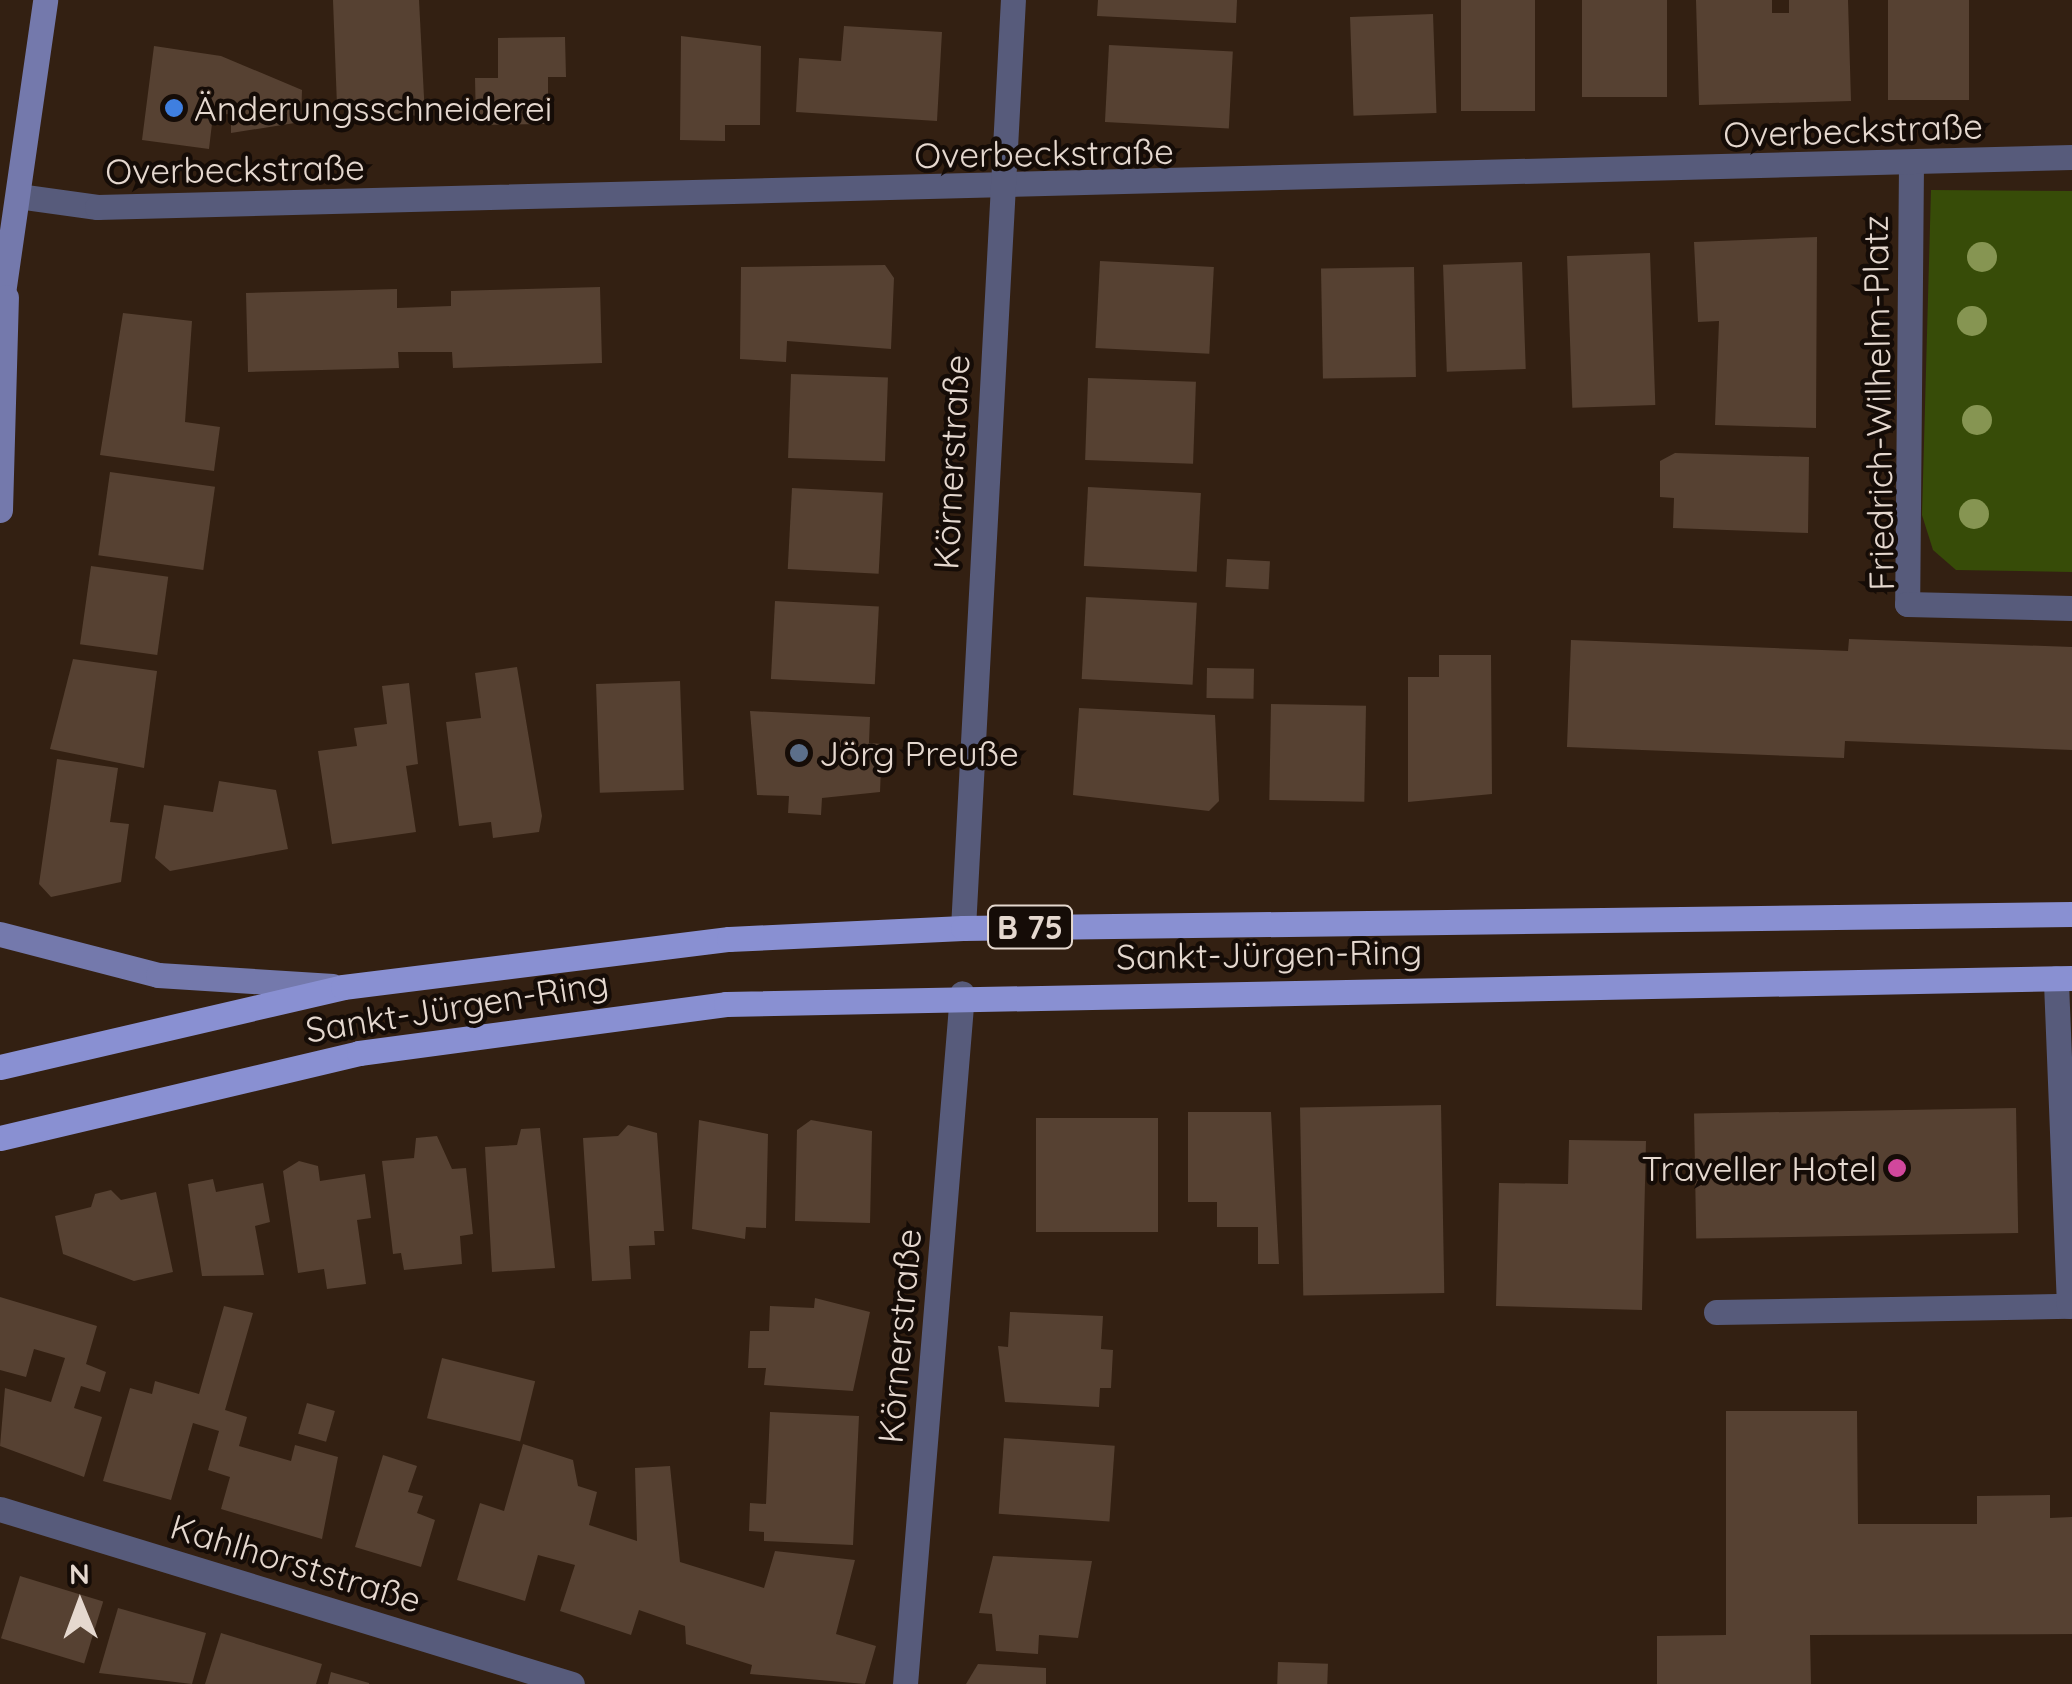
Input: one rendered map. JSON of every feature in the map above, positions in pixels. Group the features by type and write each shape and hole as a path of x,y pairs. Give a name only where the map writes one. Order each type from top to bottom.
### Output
{"main road":[{"path":"0,314 45,0"},
{"path":"0,510 6,287"},
{"name":"Sankt-Jürgen-Ring","path":"0,1067 344,987 504,960 963,928 2072,914"},
{"path":"0,934 158,975 344,987"},
{"name":"Sankt-Jürgen-Ring","path":"0,1138 519,1025 962,993 2064,978"}],"street":[{"name":"Körnerstraße","path":"963,928 1013,0"},
{"name":"Overbeckstraße","path":"18,196 97,207 1001,190 2072,157"},
{"name":"Friedrich-Wilhelm-Platz","path":"1911,164 1907,604 2072,608"},
{"path":"1716,1312 2071,1306 2064,978"},
{"name":"Körnerstraße","path":"905,1684 962,993"},
{"name":"Kahlhorststraße","path":"0,1509 572,1684"}],"green space":[{"path":"1931,190 2072,191 2072,572 1956,570 1933,550 1922,515"}],"building":[{"path":"333,0 419,0 425,117 337,106"},
{"path":"1098,0 1237,0 1236,23 1097,16"},
{"path":"1461,0 1535,0 1535,111 1461,111"},
{"path":"1582,0 1667,0 1667,97 1582,97"},
{"path":"1696,0 1772,0 1772,13 1789,13 1789,0 1848,0 1851,101 1699,105"},
{"path":"1888,0 1969,0 1969,100 1888,100"},
{"path":"1433,14 1436,113 1354,116 1350,17"},
{"path":"844,26 942,32 937,121 796,112 799,58 841,61"},
{"path":"681,36 761,46 760,125 725,125 725,141 680,140"},
{"path":"565,37 566,77 548,77 548,124 476,125 475,78 498,78 498,38"},
{"path":"1109,45 1233,51 1229,128 1105,122"},
{"path":"154,46 221,56 302,90 301,122 231,133 231,114 213,115 209,149 142,140"},
{"path":"1817,237 1816,428 1715,425 1719,321 1698,322 1694,242"},
{"path":"1650,253 1655,405 1572,408 1567,256"},
{"path":"1100,261 1214,267 1209,354 1095,348"},
{"path":"1522,262 1526,369 1447,372 1443,265"},
{"path":"885,265 894,278 891,349 787,341 786,362 740,359 741,267"},
{"path":"1414,267 1416,377 1323,379 1321,269"},
{"path":"600,287 602,363 453,368 452,352 398,352 399,368 248,372 246,293 397,289 397,308 451,306 451,291"},
{"path":"123,313 192,321 185,422 220,427 214,471 100,455"},
{"path":"791,374 888,377 885,461 788,458"},
{"path":"1088,378 1196,382 1193,464 1085,460"},
{"path":"1675,453 1809,457 1808,533 1673,528 1674,498 1660,497 1660,461"},
{"path":"110,472 215,487 203,570 98,555"},
{"path":"1088,487 1201,493 1197,572 1084,566"},
{"path":"792,488 883,493 879,574 788,569"},
{"path":"1227,559 1270,561 1268,589 1226,587"},
{"path":"91,566 168,577 157,655 80,644"},
{"path":"1086,597 1197,603 1193,685 1082,679"},
{"path":"775,601 879,606 875,684 771,679"},
{"path":"1849,639 2072,647 2072,750 1845,741 1844,758 1567,747 1571,640 1848,651"},
{"path":"1439,655 1491,655 1492,794 1408,802 1408,677 1439,677"},
{"path":"73,659 157,671 144,768 50,749"},
{"path":"517,667 542,816 539,832 493,838 491,822 459,826 446,722 481,718 475,673"},
{"path":"1207,668 1254,669 1253,699 1206,698"},
{"path":"680,681 684,790 600,793 596,684"},
{"path":"409,683 418,764 406,766 416,832 332,844 318,751 357,746 354,728 387,724 382,686"},
{"path":"1271,704 1366,706 1364,802 1269,800"},
{"path":"1079,708 1215,715 1219,801 1209,811 1073,795"},
{"path":"750,711 870,717 869,743 882,744 880,792 822,798 821,815 788,813 789,796 757,795"},
{"path":"57,759 118,768 110,822 129,824 121,882 51,897 39,884"},
{"path":"219,781 276,790 288,849 170,871 155,858 164,805 213,812"},
{"path":"1441,1105 1444,1293 1303,1295 1300,1107"},
{"path":"2016,1108 2018,1233 1696,1239 1694,1114"},
{"path":"1188,1112 1271,1112 1279,1264 1258,1264 1258,1227 1217,1227 1217,1202 1188,1202"},
{"path":"1036,1118 1158,1118 1158,1232 1036,1232"},
{"path":"699,1120 768,1134 766,1228 746,1227 745,1239 692,1229"},
{"path":"811,1120 872,1131 870,1223 795,1221 797,1130"},
{"path":"628,1125 657,1133 664,1231 654,1231 655,1245 629,1246 631,1279 592,1281 583,1138 618,1136"},
{"path":"540,1128 555,1268 492,1272 485,1147 517,1145 521,1129"},
{"path":"437,1136 452,1169 466,1168 473,1234 460,1236 462,1264 404,1270 401,1253 393,1254 382,1161 414,1158 416,1138"},
{"path":"1569,1140 1646,1141 1642,1310 1496,1306 1499,1183 1568,1184"},
{"path":"299,1161 318,1166 320,1181 365,1174 371,1218 357,1220 366,1284 327,1289 324,1269 298,1273 283,1171"},
{"path":"213,1179 216,1192 263,1183 270,1222 255,1226 264,1275 202,1276 188,1184"},
{"path":"111,1190 121,1200 156,1192 173,1272 134,1281 63,1254 55,1216 91,1207 95,1194"},
{"path":"0,1297 97,1326 86,1364 106,1372 100,1392 81,1386 74,1408 102,1417 84,1477 0,1446 5,1388 51,1402 65,1358 34,1349 26,1377 0,1370"},
{"path":"815,1298 870,1312 853,1391 764,1385 766,1368 748,1368 750,1331 769,1331 770,1306 814,1308"},
{"path":"224,1306 253,1313 225,1410 247,1417 239,1446 291,1461 295,1445 338,1457 322,1539 221,1509 230,1477 208,1470 219,1431 193,1423 171,1500 103,1481 130,1388 152,1394 155,1381 199,1394"},
{"path":"1010,1312 1103,1316 1101,1349 1113,1350 1111,1388 1100,1388 1099,1407 1005,1402 998,1346 1008,1347"},
{"path":"442,1358 535,1381 520,1441 427,1418"},
{"path":"307,1403 335,1411 326,1442 298,1434"},
{"path":"1726,1411 1857,1411 1858,1524 1977,1524 1977,1496 2050,1495 2050,1518 2072,1517 2072,1634 1810,1635 1811,1684 1657,1684 1657,1636 1726,1635"},
{"path":"770,1412 859,1416 853,1545 764,1541 764,1532 749,1531 750,1503 766,1504"},
{"path":"1004,1438 1115,1446 1109,1522 999,1514"},
{"path":"523,1444 573,1460 578,1486 597,1492 589,1525 637,1541 635,1468 670,1466 680,1562 764,1588 775,1551 855,1560 836,1634 876,1646 865,1684 750,1674 752,1665 686,1644 685,1626 639,1610 631,1635 560,1611 575,1565 538,1555 525,1601 457,1580 480,1503 504,1511"},
{"path":"383,1455 417,1466 408,1492 423,1496 417,1513 435,1520 421,1567 355,1547"},
{"path":"993,1556 1092,1561 1078,1638 1039,1635 1038,1654 996,1651 992,1614 979,1613"},
{"path":"20,1576 103,1601 84,1664 1,1638"},
{"path":"118,1608 206,1633 192,1684 99,1673"},
{"path":"221,1633 322,1664 316,1684 205,1684"},
{"path":"1278,1662 1328,1664 1327,1684 1277,1684"},
{"path":"978,1664 1046,1668 1046,1684 966,1684"},
{"path":"331,1672 369,1683 369,1684 328,1684"}],"place":[{"name":"Änderungsschneiderei","path":"174,108"},
{"name":"Jörg Preuße","path":"799,753"},
{"name":"Traveller Hotel","path":"1897,1168"}]}
